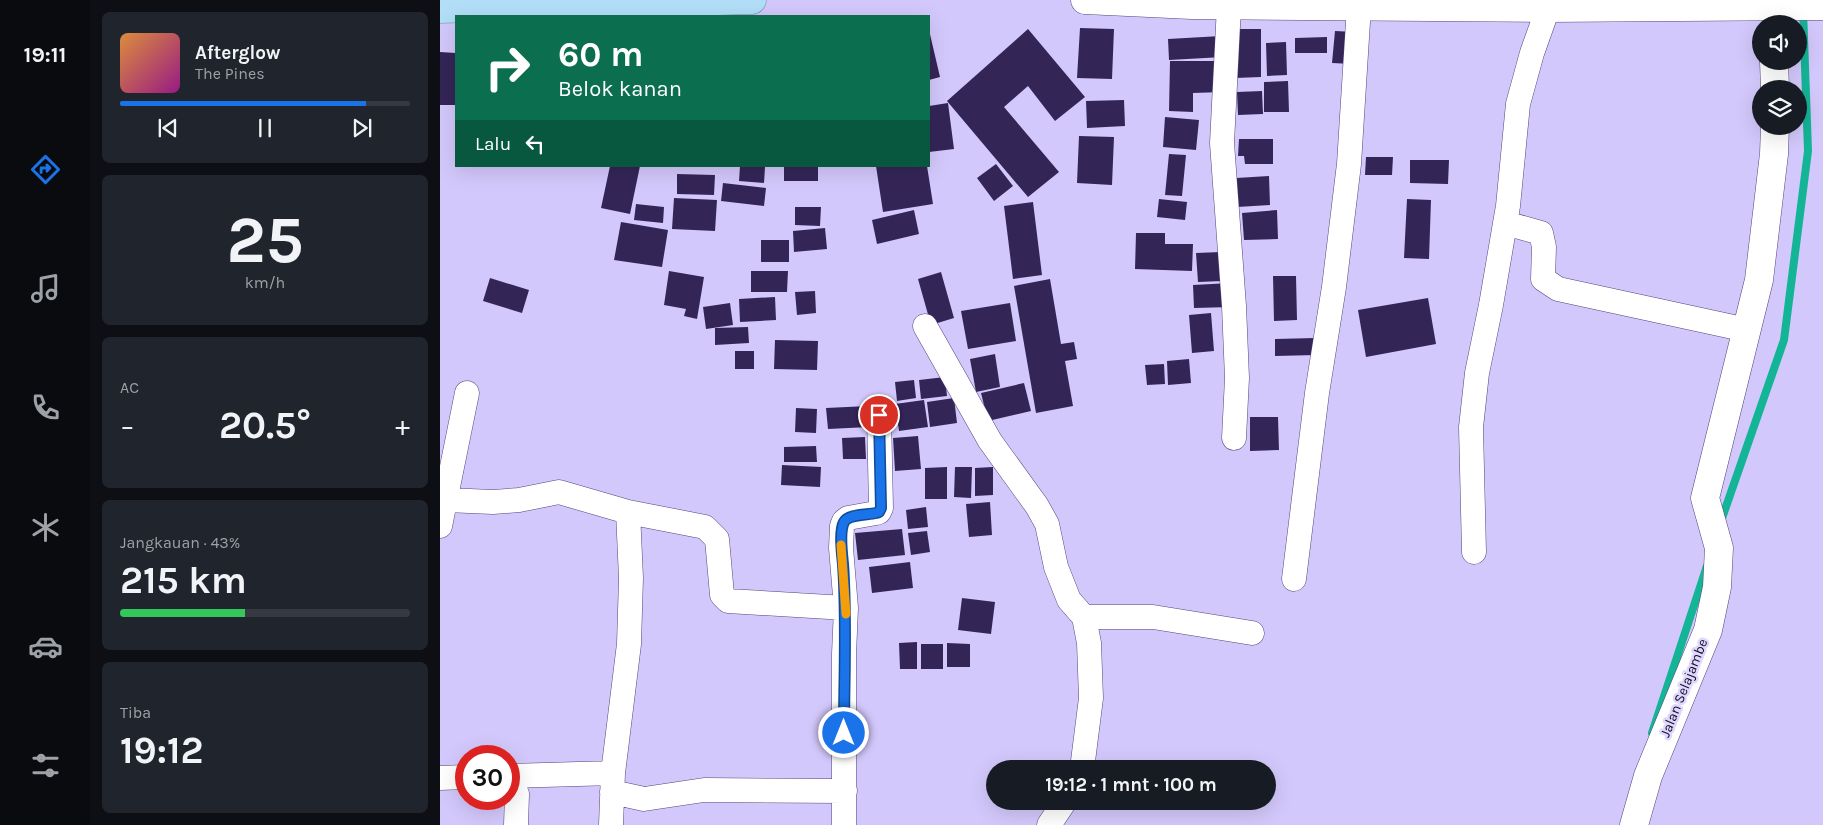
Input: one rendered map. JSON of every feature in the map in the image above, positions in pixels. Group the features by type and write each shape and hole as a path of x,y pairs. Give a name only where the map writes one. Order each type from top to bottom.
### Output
{"highway":[{"path":"440,8 480,4 531,12 752,0"}],"street":[{"path":"1085,0 1229,6 1549,4 1754,15"},
{"path":"1474,552 1472,426 1477,373 1505,223 1518,104 1549,4"},
{"path":"1229,6 1222,143 1235,324 1237,378 1234,438"},
{"path":"1294,579 1317,393 1334,287 1349,164 1359,6"},
{"path":"1778,15 1817,7"},
{"path":"1505,223 1541,233 1544,247 1543,279 1547,284 1558,289 1747,330 1759,280 1775,135"},
{"path":"925,326 990,441 1037,506 1047,524 1056,567 1069,600 1084,617 1089,644 1091,698 1083,760"},
{"name":"Jalan Selajambe","path":"1634,825 1648,776 1708,630 1716,587 1719,548 1705,498 1747,330"},
{"path":"440,526 467,393"},
{"path":"844,825 844,654 846,608 841,548 843,523 848,518 879,512 881,508 879,415"},
{"path":"446,500 492,502 519,500 559,492 628,512 705,527 717,539 722,596 728,601 846,608"},
{"path":"611,825 613,782 629,644 631,578 628,512"},
{"path":"1084,617 1153,617 1252,633"},
{"path":"440,778 455,777"},
{"path":"520,785 613,782 644,799 704,790 845,791"},
{"path":"515,810 516,825"},
{"path":"1049,825 1059,810"}],"building":[{"path":"1080,28 1114,29 1112,79 1077,78"},
{"path":"1028,29 1085,97 1055,121 1028,86 1004,107 1059,172 1028,197 947,101"},
{"path":"1234,29 1261,29 1261,77 1235,78"},
{"path":"1335,31 1355,32 1352,64 1332,63"},
{"path":"930,34 940,77 930,80"},
{"path":"1221,36 1223,57 1169,60 1168,39"},
{"path":"1327,37 1327,53 1295,53 1295,38"},
{"path":"1286,42 1287,75 1267,76 1266,43"},
{"path":"440,52 455,53 455,105 440,105"},
{"path":"1170,61 1223,61 1223,92 1193,93 1193,112 1169,111"},
{"path":"1288,81 1289,112 1264,112 1264,82"},
{"path":"1262,91 1263,114 1238,115 1237,92"},
{"path":"1124,100 1125,126 1087,128 1086,101"},
{"path":"948,103 954,149 930,152 930,106"},
{"path":"1165,117 1199,120 1196,150 1163,147"},
{"path":"1079,136 1114,137 1112,185 1077,183"},
{"path":"1239,139 1273,139 1273,164 1245,164 1244,156 1238,156"},
{"path":"1169,154 1186,155 1182,196 1165,195"},
{"path":"1366,157 1393,157 1392,175 1365,175"},
{"path":"1410,160 1449,160 1448,184 1410,183"},
{"path":"996,164 1013,186 994,201 977,178"},
{"path":"610,167 640,167 630,214 601,208"},
{"path":"740,167 765,167 764,183 739,181"},
{"path":"784,167 818,167 818,181 784,181"},
{"path":"876,167 927,167 933,204 883,212"},
{"path":"677,174 715,175 714,195 677,194"},
{"path":"1269,176 1270,205 1237,207 1236,178"},
{"path":"723,183 766,188 764,206 721,201"},
{"path":"674,198 717,200 715,231 672,229"},
{"path":"1159,199 1187,202 1185,220 1157,217"},
{"path":"1407,199 1431,200 1429,259 1404,258"},
{"path":"1033,202 1042,275 1013,279 1004,206"},
{"path":"636,204 664,207 663,223 634,220"},
{"path":"795,207 821,207 820,226 795,225"},
{"path":"914,210 919,234 877,244 872,220"},
{"path":"1277,210 1278,239 1244,240 1242,213"},
{"path":"621,222 668,230 662,267 614,260"},
{"path":"825,228 827,249 794,252 793,231"},
{"path":"1136,233 1165,233 1165,244 1193,244 1192,271 1135,269"},
{"path":"761,240 789,240 789,262 761,262"},
{"path":"1221,252 1222,281 1198,282 1196,253"},
{"path":"669,271 704,277 697,319 684,316 686,309 664,305"},
{"path":"751,271 788,271 787,292 751,292"},
{"path":"941,272 954,318 931,325 918,279"},
{"path":"1273,276 1296,276 1297,320 1274,321"},
{"path":"490,278 529,290 522,313 483,301"},
{"path":"1050,279 1061,344 1074,342 1077,359 1065,361 1073,406 1036,413 1014,286"},
{"path":"1231,283 1232,307 1194,308 1193,285"},
{"path":"815,291 816,313 797,315 795,292"},
{"path":"775,297 776,320 740,322 739,299"},
{"path":"1428,298 1436,344 1366,357 1358,310"},
{"path":"730,303 733,325 706,329 703,307"},
{"path":"1010,303 1016,341 968,349 961,311"},
{"path":"1211,313 1214,351 1192,353 1189,315"},
{"path":"748,327 749,343 715,345 715,328"},
{"path":"1315,338 1316,355 1275,356 1275,339"},
{"path":"775,340 818,341 817,370 774,369"},
{"path":"735,351 754,351 754,369 735,369"},
{"path":"995,354 1000,387 976,392 970,359"},
{"path":"1189,359 1191,383 1168,385 1167,361"},
{"path":"1164,364 1165,384 1147,385 1145,365"},
{"path":"945,377 947,396 921,399 919,380"},
{"path":"914,380 916,398 897,401 895,382"},
{"path":"1024,383 1031,411 988,421 981,393"},
{"path":"954,398 957,423 930,427 927,402"},
{"path":"924,400 928,427 899,431 895,404"},
{"path":"868,406 869,427 828,429 826,408"},
{"path":"796,408 817,409 816,433 795,432"},
{"path":"1250,417 1278,417 1279,450 1250,451"},
{"path":"918,436 921,469 895,471 893,438"},
{"path":"865,437 866,459 843,459 842,438"},
{"path":"816,446 817,462 784,462 784,447"},
{"path":"782,465 821,467 820,487 781,485"},
{"path":"947,467 947,499 925,499 925,468"},
{"path":"955,467 972,467 971,498 954,497"},
{"path":"993,467 993,495 975,496 975,468"},
{"path":"990,502 992,535 969,537 966,504"},
{"path":"926,507 928,527 908,529 906,510"},
{"path":"902,529 905,555 858,560 855,533"},
{"path":"927,531 930,552 911,555 908,533"},
{"path":"910,562 913,588 872,593 869,567"},
{"path":"962,598 995,602 991,634 958,630"},
{"path":"917,642 917,669 900,669 899,643"},
{"path":"947,643 970,644 970,667 947,667"},
{"path":"921,644 943,644 943,669 921,669"}],"waterway":[{"path":"1721,521 1784,340 1808,151 1803,10"},
{"path":"1652,733 1707,566"}],"slow traffic":[{"path":"841,545 846,614"}],"route":[{"path":"844,733 846,608 841,548 842,526 848,518 876,513 881,508 879,415"}]}
